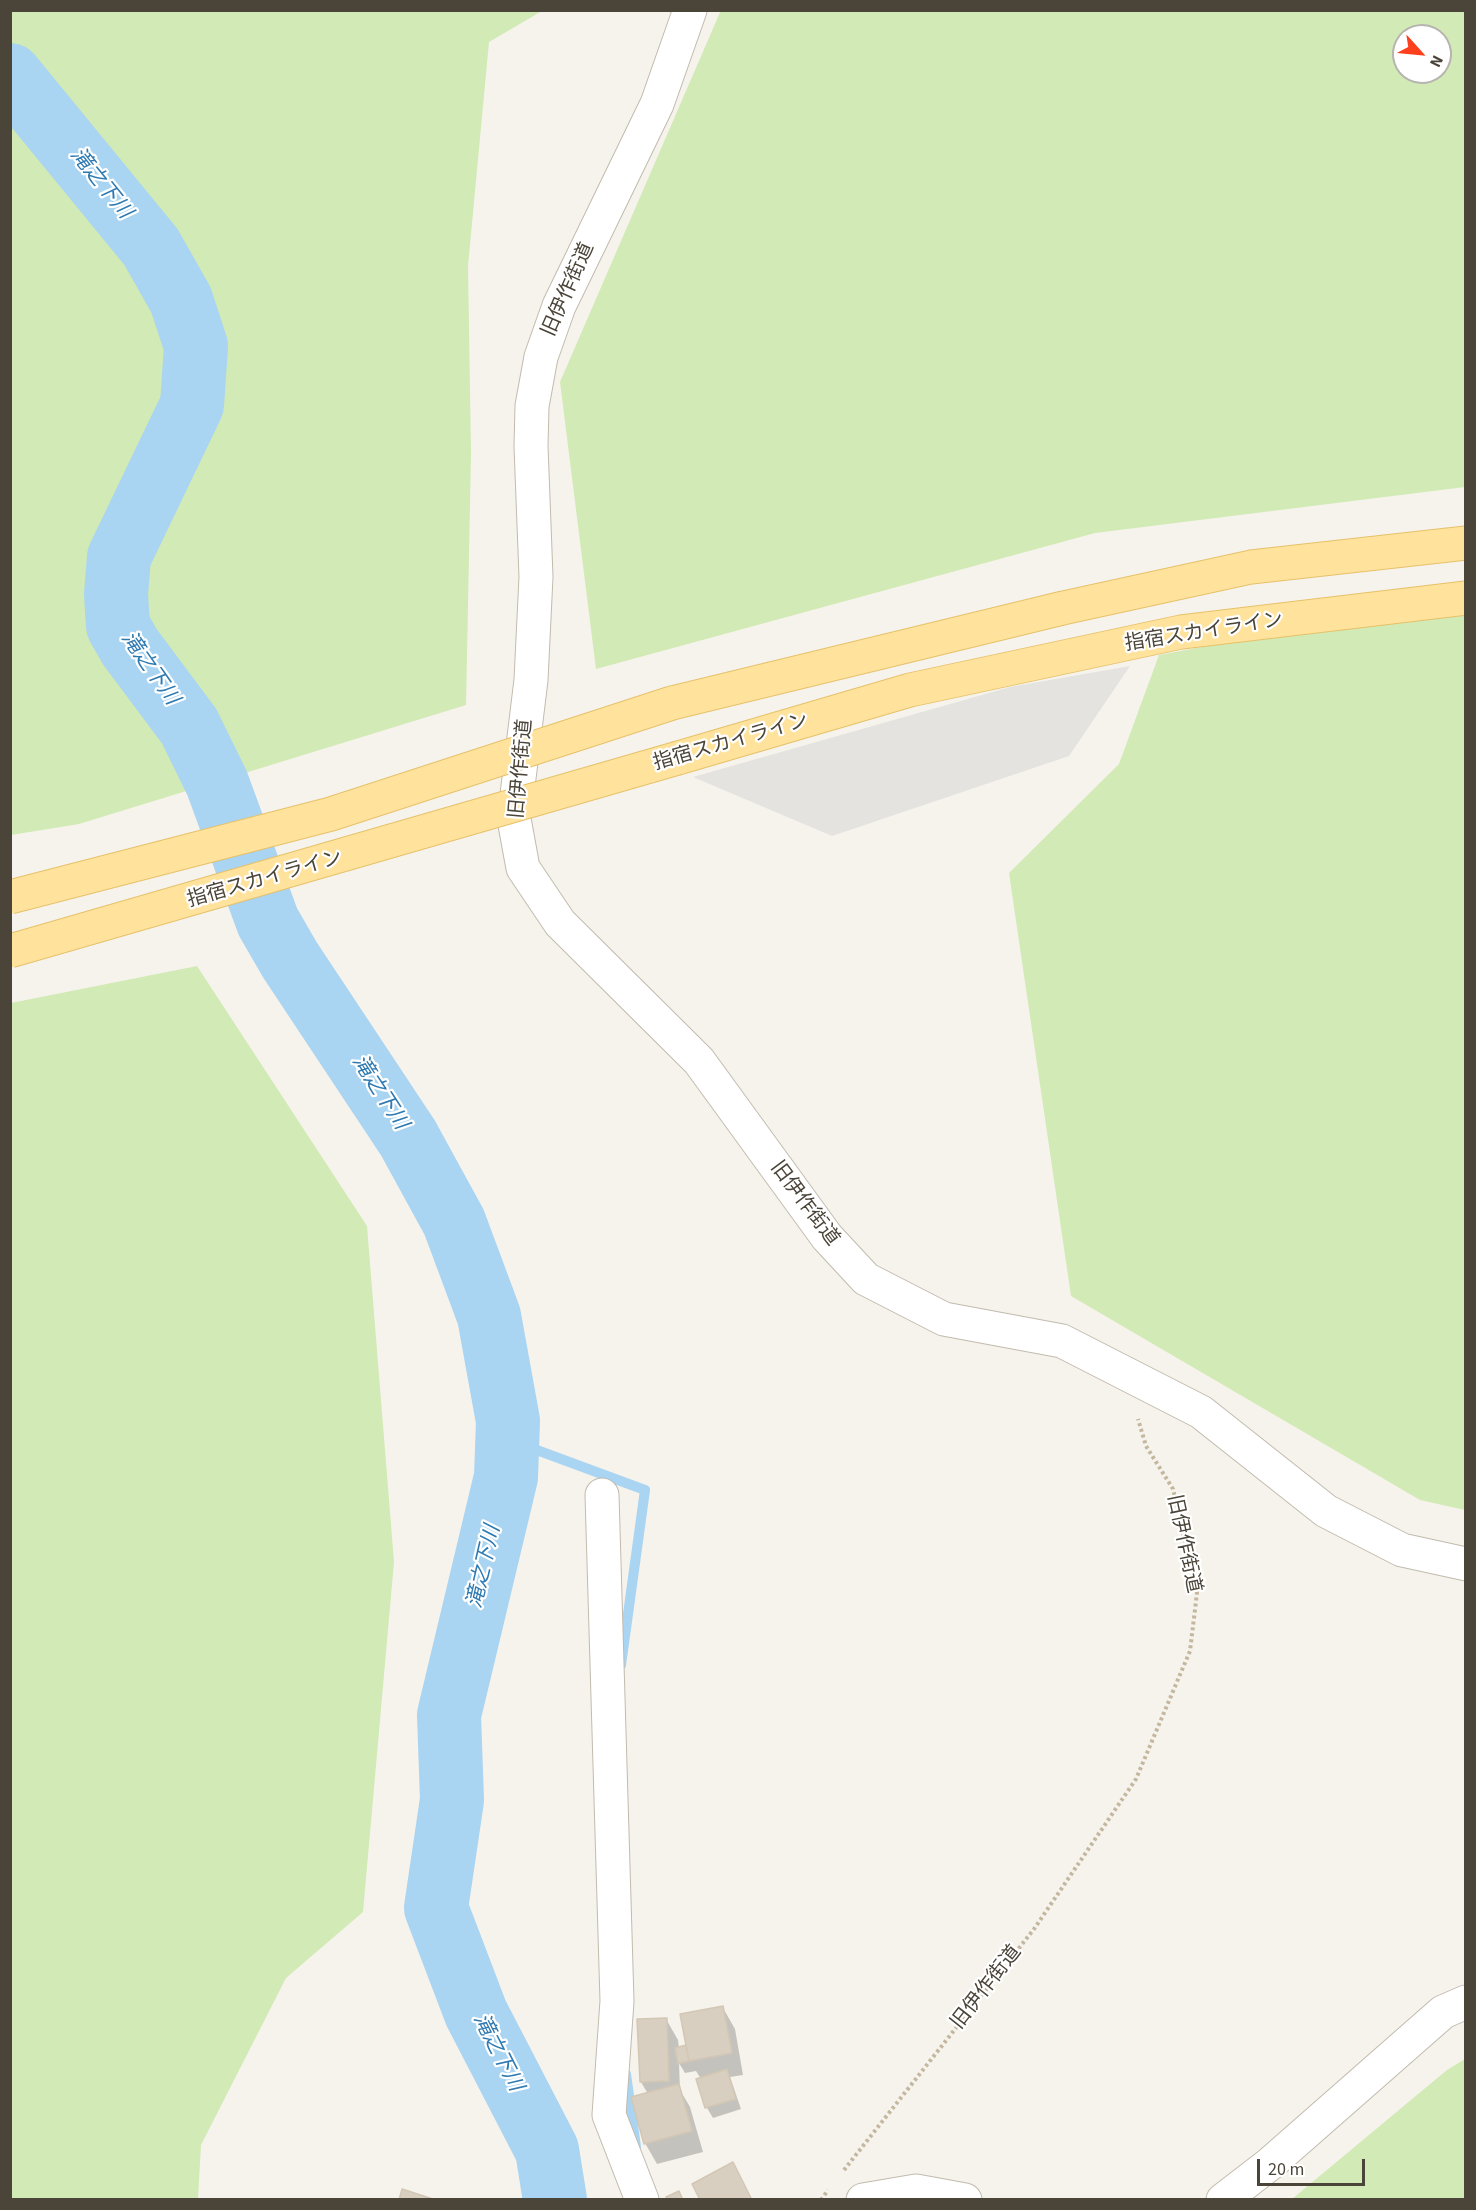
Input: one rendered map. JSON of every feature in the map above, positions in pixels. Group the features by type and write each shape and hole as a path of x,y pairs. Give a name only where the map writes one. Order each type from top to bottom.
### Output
{"main road":[{"path":"10,897 331,814 672,703 1063,608 1251,567 1466,543"},
{"name":"指宿スカイライン","path":"10,951 910,690 1181,632 1466,598"}],"street":[{"name":"旧伊作街道","path":"690,10 657,104 559,306 541,357 532,406 531,446 536,577 531,680 514,819 523,868 560,923 699,1061 826,1237 866,1280 944,1319 1062,1341 1123,1372"},
{"path":"1123,1372 1201,1412 1326,1511 1402,1550 1466,1564"},
{"path":"602,1495 617,2001 609,2115 642,2199"},
{"path":"1223,2199 1271,2163 1443,2012 1466,2002"},
{"path":"863,2199 916,2191 965,2199"}],"path":[{"name":"旧伊作街道","path":"843,2172 1034,1929 1136,1779 1190,1651 1197,1593 1173,1489 1146,1446 1123,1372"},
{"path":"821,2199 835,2181"}],"green space":[{"path":"11,10 542,11 489,42 468,266 471,453 466,705 79,824 11,835"},
{"path":"721,10 1465,11 1465,487 1095,533 596,669 560,382"},
{"path":"1465,612 1465,1510 1420,1500 1071,1296 1009,873 1119,764 1159,655 1368,616"},
{"path":"197,966 367,1226 394,1562 363,1912 286,1978 201,2145 198,2199 11,2199 11,1003"},
{"path":"1465,2059 1465,2199 1292,2199 1447,2070"}],"shaded area":[{"path":"1130,666 1069,756 832,836 693,777 1010,687"}],"building":[{"path":"723,2006 732,2053 689,2061 680,2014"},
{"path":"667,2018 669,2081 640,2082 637,2019"},
{"path":"686,2045 689,2061 678,2064 675,2048"},
{"path":"727,2069 736,2099 705,2108 696,2079"},
{"path":"679,2084 692,2131 644,2144 631,2097"},
{"path":"733,2162 752,2200 700,2200 692,2184"},
{"path":"402,2189 436,2200 399,2200"},
{"path":"679,2191 683,2200 667,2200 666,2197"}],"waterway":[{"name":"滝之下川","path":"10,75 151,247 181,300 196,346 192,405 119,557 116,594 118,626 130,647 189,726 217,783 268,922 290,960 408,1138 454,1222 489,1316 508,1421 506,1477 449,1715 452,1800 436,1908 476,2013 547,2150 555,2200"},
{"path":"507,1439 645,1490 621,1665"},
{"path":"626,2074 636,2147"}]}
